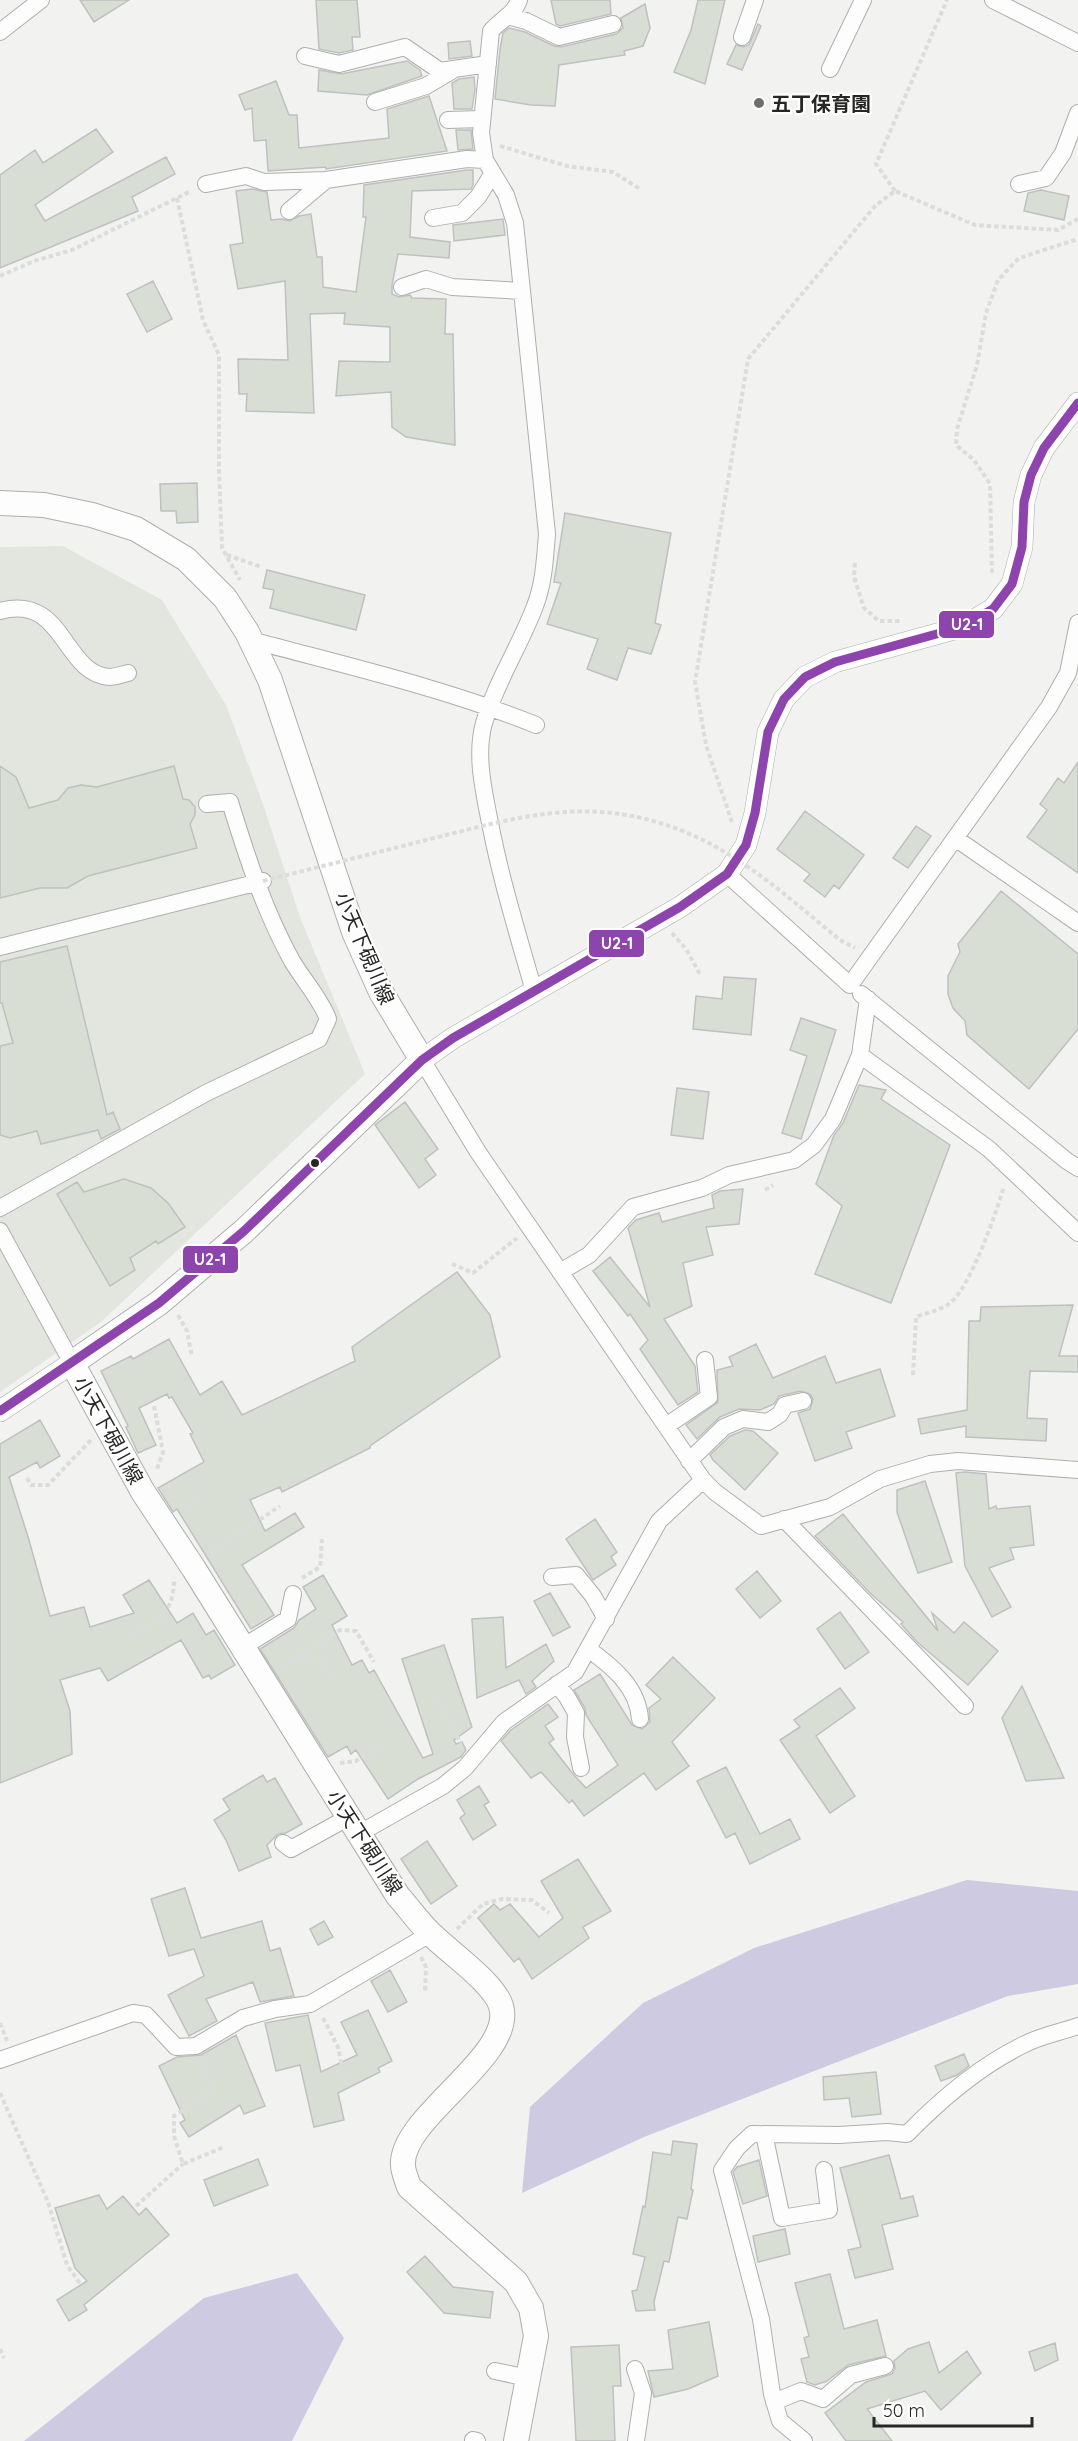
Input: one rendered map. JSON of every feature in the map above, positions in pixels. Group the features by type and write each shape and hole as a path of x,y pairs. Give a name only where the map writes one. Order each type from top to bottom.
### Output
{"main road":[{"name":"小天下硯川線","path":"0,503 44,505 92,515 136,529 186,559 225,597 251,640 274,691 354,932 381,992 422,1060 244,1231 168,1295 72,1363 144,1493 398,1896 428,1940 494,1992 502,2008 499,2034 480,2060 409,2140 402,2164 409,2187 516,2282 531,2308 536,2336 516,2441"}],"street":[{"path":"0,32 41,0"},
{"path":"519,0 515,11 491,31 481,119 482,140 489,167 506,195 515,223 547,534 545,567 535,606 507,665 484,724 480,756 485,797 501,878 534,991"},
{"path":"742,37 756,0"},
{"path":"830,69 863,0"},
{"path":"993,0 1025,7 1078,43"},
{"path":"507,16 526,21 559,37 613,24"},
{"path":"305,56 339,64 405,47 440,70 488,64"},
{"path":"375,102 426,86 456,68"},
{"path":"1019,184 1046,178 1063,153 1078,112"},
{"path":"448,120 481,119"},
{"path":"206,184 246,176 264,182 326,180 467,159 489,167"},
{"path":"433,218 462,213 478,197 489,167"},
{"path":"289,211 326,180"},
{"path":"402,287 426,279 452,287 522,291"},
{"path":"1078,403 1044,448 1031,476 1024,502 1022,548 1012,584 993,609 962,627 836,662 805,677 784,699 768,732 755,813 743,851 728,874 659,919 453,1038 422,1060 478,1152 689,1461 715,1492 761,1526 830,1507 880,1479 930,1464 958,1461 1078,1470"},
{"path":"0,611 10,609 37,612 52,624 90,670 110,677 128,673"},
{"path":"850,985 1049,707 1068,673 1078,623"},
{"path":"251,640 491,707 536,725"},
{"path":"0,1208 206,1094 319,1039 328,1019 322,1003 292,960 259,882 230,802 207,804"},
{"path":"956,838 1078,923"},
{"path":"728,874 850,985 1078,1168"},
{"path":"0,947 259,882"},
{"path":"560,1272 589,1255 633,1207 702,1188 729,1175 794,1160 814,1145 833,1119 860,1055 868,999"},
{"path":"860,1055 989,1149 1078,1233"},
{"path":"0,1231 72,1363 0,1412"},
{"path":"666,1426 709,1397 705,1360"},
{"path":"689,1461 723,1426 743,1419 768,1422 780,1414 785,1405 803,1401"},
{"path":"283,1843 291,1850 354,1825 443,1786 465,1768 504,1722 575,1672 659,1521 703,1480"},
{"path":"784,1520 964,1706"},
{"path":"552,1578 576,1575 593,1596 606,1619"},
{"path":"243,1647 288,1619 293,1594"},
{"path":"588,1649 609,1664 625,1681 639,1706 640,1719"},
{"path":"557,1684 576,1713 575,1737 581,1768"},
{"path":"0,2060 133,2013 146,2015 176,2046 196,2046 243,2018 275,2009 310,2004 428,1940"},
{"path":"804,2441 780,2421 774,2402 761,2319 723,2170 737,2148 752,2134 839,2135 887,2132 907,2134 938,2102 985,2069 1025,2044 1078,2026"},
{"path":"764,2134 782,2218 829,2210 824,2170"},
{"path":"774,2402 801,2391 824,2399 850,2375 885,2366"},
{"path":"635,2369 643,2393 636,2441"},
{"path":"495,2372 528,2378"}],"path":[{"path":"947,0 876,164 896,191 975,225 1058,230 1078,219"},
{"path":"482,140 567,166 613,172 640,189"},
{"path":"0,276 34,261 72,250 206,184"},
{"path":"743,851 706,745 695,682 748,358 875,206 896,191"},
{"path":"177,198 203,320 219,355 222,548 239,577 246,597 233,610"},
{"path":"993,609 990,483 974,460 956,446 957,429 977,365 986,313 998,280 1019,258 1078,239"},
{"path":"226,555 261,567"},
{"path":"855,563 854,577 864,608 879,621 900,621 928,636"},
{"path":"259,882 515,817 574,810 620,813 675,828 716,847 765,878 840,940"},
{"path":"659,919 686,949 701,976"},
{"path":"913,1375 916,1317 949,1304 960,1292 996,1216 1009,1168"},
{"path":"452,1264 473,1272 530,1228"},
{"path":"168,1295 187,1331 192,1357"},
{"path":"144,1493 154,1479 163,1452 154,1406"},
{"path":"27,1478 31,1485 48,1485 105,1423"},
{"path":"127,1639 160,1620 174,1596 174,1572 188,1560 220,1545 280,1506"},
{"path":"293,1594 297,1581 320,1567 322,1539"},
{"path":"262,1678 340,1630 356,1631 374,1662"},
{"path":"301,1655 324,1663 334,1681"},
{"path":"436,1696 462,1745 465,1768"},
{"path":"320,1771 343,1762 356,1761 383,1743"},
{"path":"425,1993 428,1940 483,1904 502,1899 532,1900 549,1913"},
{"path":"315,2001 338,2047 346,2086"},
{"path":"183,2164 174,2136 174,2116 213,2091 201,2060 202,2042"},
{"path":"0,2093 48,2202 67,2265 81,2284"},
{"path":"136,2206 183,2164 224,2147"},
{"path":"0,2349 4,2358"}],"shaded area":[{"path":"63,546 162,600 226,705 263,804 300,917 365,1074 101,1322 0,1392 0,547"},
{"path":"967,1880 1078,1891 1078,1984 1008,1996 644,2137 522,2193 530,2107 643,2003 754,1948"},
{"path":"297,2273 344,2338 292,2441 24,2441 204,2298"}],"building":[{"path":"80,0 129,0 94,22"},
{"path":"316,0 357,0 360,37 352,37 353,50 339,53 319,49"},
{"path":"551,0 610,0 611,14 560,26 556,24"},
{"path":"698,0 725,0 705,84 674,72 691,30"},
{"path":"645,4 650,28 643,46 624,51 625,55 559,65 555,106 495,99 503,33 509,28 561,47 616,34 623,28 621,18"},
{"path":"758,24 761,26 742,70 727,64 736,45 743,47 749,45"},
{"path":"470,41 472,56 449,59 448,43"},
{"path":"407,61 420,70 422,76 367,95 318,91 319,70 341,74"},
{"path":"474,77 472,109 454,109 452,83 459,79"},
{"path":"276,81 289,115 297,115 299,148 389,138 387,109 429,96 447,151 326,169 326,167 268,171 266,140 254,141 252,108 245,110 239,95"},
{"path":"96,129 113,152 35,205 45,221 166,157 175,174 132,197 138,211 0,268 0,175 35,150 43,163"},
{"path":"456,130 471,130 473,149 458,150"},
{"path":"473,170 471,189 412,191 410,237 450,242 449,258 398,254 392,285 392,294 399,297 410,295 412,298 446,299 445,334 453,334 455,445 406,437 392,427 391,392 336,396 339,361 390,362 390,327 344,324 345,313 310,314 314,413 246,411 247,394 239,394 238,359 288,360 285,281 238,289 230,245 243,243 236,191 252,189 267,192 271,220 290,221 299,216 311,214 317,257 322,257 323,287 356,292 366,217 363,217 364,185"},
{"path":"1041,190 1069,196 1064,220 1024,211 1028,193"},
{"path":"503,219 505,235 454,241 453,225"},
{"path":"153,281 172,319 147,332 127,294"},
{"path":"197,483 198,522 177,523 176,511 161,511 160,484"},
{"path":"565,513 671,533 655,623 661,625 651,654 628,648 617,680 587,669 598,639 547,624 561,583 554,582"},
{"path":"267,570 365,595 356,630 270,608 274,590 263,588"},
{"path":"1078,762 1078,873 1027,837 1047,810 1040,804 1058,778 1064,783"},
{"path":"0,766 16,777 29,808 58,800 68,788 81,785 97,787 174,766 183,799 189,800 195,807 195,815 190,824 197,848 88,876 67,888 40,888 0,898"},
{"path":"805,811 864,855 839,889 834,885 825,897 804,881 810,874 777,849"},
{"path":"916,826 931,836 908,868 893,858"},
{"path":"1001,891 1078,954 1078,1029 1029,1089 967,1035 965,1021 953,1008 948,994 948,976 960,952 958,944"},
{"path":"67,946 107,1115 113,1112 120,1129 101,1139 98,1130 41,1144 37,1131 10,1138 0,1135 0,1046 13,1043 2,1003 0,1003 0,962"},
{"path":"724,977 756,979 751,1035 693,1029 696,996 722,999"},
{"path":"801,1018 836,1030 801,1139 782,1133 807,1056 790,1050"},
{"path":"859,1085 886,1090 881,1099 950,1145 891,1303 815,1274 842,1206 816,1184 834,1135 843,1123"},
{"path":"677,1088 709,1092 703,1139 671,1135"},
{"path":"405,1102 438,1149 425,1159 436,1175 419,1188 375,1125"},
{"path":"124,1179 151,1188 168,1203 185,1227 158,1244 156,1241 130,1258 135,1270 110,1286 57,1194 77,1182 84,1192"},
{"path":"743,1189 739,1224 706,1227 713,1255 683,1263 692,1306 664,1319 695,1366 698,1392 678,1405 640,1349 648,1340 630,1314 628,1316 593,1271 610,1257 650,1307 628,1228 636,1220 659,1213 662,1222 714,1208 712,1195 720,1191"},
{"path":"457,1272 490,1315 500,1357 370,1448 282,1492 280,1487 250,1500 265,1531 295,1513 304,1527 242,1565 274,1615 251,1629 177,1509 173,1512 158,1488 204,1462 190,1434 193,1433 172,1397 169,1398 167,1394 139,1408 156,1445 138,1453 126,1427 128,1426 101,1371 131,1356 133,1359 169,1339 200,1395 222,1381 242,1415 355,1361 352,1347"},
{"path":"1073,1305 1059,1356 1078,1356 1078,1372 1030,1371 1027,1418 1047,1419 1046,1441 966,1437 966,1426 921,1434 918,1419 967,1410 969,1321 980,1321 981,1307"},
{"path":"756,1344 773,1378 825,1356 836,1383 880,1369 895,1416 846,1432 852,1448 815,1461 798,1413 810,1409 813,1399 810,1394 801,1391 779,1396 774,1404 760,1410 739,1409 720,1417 697,1439 686,1425 718,1402 717,1370 733,1366 729,1357"},
{"path":"40,1420 60,1456 40,1468 37,1462 9,1477 50,1616 84,1607 90,1627 134,1613 123,1595 149,1580 177,1623 193,1613 206,1635 214,1630 235,1665 211,1679 209,1675 203,1678 181,1640 108,1681 100,1668 60,1680 70,1711 72,1754 0,1783 0,1444"},
{"path":"745,1430 753,1431 778,1453 745,1490 710,1455 730,1436"},
{"path":"956,1473 986,1474 989,1509 996,1506 997,1509 1030,1506 1034,1545 1010,1548 1014,1559 989,1568 1011,1607 992,1617 965,1566"},
{"path":"925,1481 952,1562 918,1573 897,1512 897,1490"},
{"path":"843,1514 938,1631 932,1613 954,1633 964,1622 998,1651 968,1685 917,1642 901,1624 903,1622 871,1594 815,1536"},
{"path":"595,1519 617,1552 611,1557 616,1565 593,1580 566,1539"},
{"path":"757,1571 781,1601 760,1618 736,1589"},
{"path":"323,1575 347,1616 332,1625 352,1665 362,1660 369,1673 374,1670 423,1758 433,1754 402,1659 444,1645 472,1727 454,1740 456,1744 462,1742 466,1750 461,1757 418,1779 388,1799 356,1750 351,1754 347,1746 328,1757 260,1649 294,1628 299,1620 316,1609 303,1587"},
{"path":"550,1593 570,1627 553,1636 534,1601"},
{"path":"840,1612 869,1652 845,1669 817,1629"},
{"path":"503,1617 506,1668 546,1644 554,1661 532,1681 536,1687 526,1694 519,1680 477,1698 472,1619"},
{"path":"673,1657 715,1698 672,1742 689,1766 656,1790 644,1773 584,1816 572,1800 569,1803 541,1772 531,1778 501,1741 511,1730 548,1704 558,1717 545,1726 554,1739 549,1743 586,1788 618,1765 586,1715 585,1708 574,1690 600,1674 632,1725 642,1729 650,1722 649,1708 661,1699 646,1685"},
{"path":"1022,1686 1064,1778 1026,1781 1002,1718"},
{"path":"840,1688 855,1708 816,1736 855,1796 830,1813 780,1740 800,1727 794,1720"},
{"path":"726,1767 760,1834 790,1819 800,1839 750,1864 735,1833 726,1838 697,1781"},
{"path":"263,1775 267,1782 275,1778 302,1824 286,1833 278,1834 267,1845 271,1857 239,1871 226,1840 214,1820 230,1810 223,1799"},
{"path":"479,1786 489,1802 484,1805 496,1825 473,1840 460,1818 465,1814 457,1800"},
{"path":"427,1841 457,1886 431,1904 401,1859"},
{"path":"578,1859 611,1911 583,1927 589,1938 532,1979 519,1958 514,1962 478,1918 494,1904 500,1910 510,1904 539,1937 563,1918 541,1881"},
{"path":"185,1888 201,1938 262,1921 270,1951 280,1948 294,1996 260,2002 253,1982 206,1999 217,2021 189,2036 168,1995 204,1976 194,1949 169,1956 151,1899"},
{"path":"324,1921 333,1937 318,1945 310,1929"},
{"path":"390,1970 407,2002 388,2012 371,1981"},
{"path":"368,2010 392,2061 378,2068 380,2072 338,2093 344,2120 314,2127 300,2065 276,2071 265,2023 308,2015 321,2072 357,2055 341,2022"},
{"path":"236,2035 265,2106 244,2114 240,2105 189,2137 180,2123 185,2120 159,2066 177,2057 201,2055"},
{"path":"964,2054 969,2066 957,2075 941,2081 935,2066"},
{"path":"876,2072 881,2114 852,2117 849,2098 824,2100 823,2077"},
{"path":"673,2141 697,2144 691,2189 693,2190 687,2219 678,2217 669,2262 664,2261 654,2302 655,2310 636,2311 632,2291 637,2290 645,2257 633,2254 643,2206 645,2207 653,2152 671,2155"},
{"path":"889,2155 901,2199 913,2196 918,2216 882,2225 893,2269 855,2278 848,2250 861,2247 840,2168"},
{"path":"258,2159 268,2185 214,2206 204,2180"},
{"path":"759,2160 767,2196 743,2204 733,2172 737,2167"},
{"path":"99,2195 107,2209 123,2196 139,2215 146,2208 169,2235 84,2305 87,2310 69,2321 57,2300 87,2281 75,2268 55,2208"},
{"path":"785,2229 790,2254 758,2262 753,2236"},
{"path":"425,2256 453,2287 493,2292 490,2318 444,2313 407,2272"},
{"path":"830,2274 844,2329 877,2320 886,2356 848,2365 827,2381 815,2385 807,2382 801,2359 809,2357 804,2338 809,2336 795,2283"},
{"path":"709,2322 718,2376 688,2389 654,2397 648,2371 673,2369 668,2330"},
{"path":"929,2342 939,2373 967,2351 981,2373 941,2410 925,2391 867,2409 892,2441 846,2441 825,2413 866,2382 892,2374 895,2368 894,2361 908,2349"},
{"path":"1055,2343 1058,2360 1035,2371 1029,2352"},
{"path":"619,2345 621,2386 613,2386 615,2441 576,2441 571,2347"}],"transit line":[{"name":"U2-1","path":"0,1411 159,1303 244,1231 422,1060 453,1038 680,907 727,874 746,845 755,813 768,732 784,699 805,677 835,662 962,627 993,609 1012,584 1022,547 1024,502 1031,475 1044,448 1078,403"}],"place":[{"name":"五丁保育園","path":"759,103"}]}
